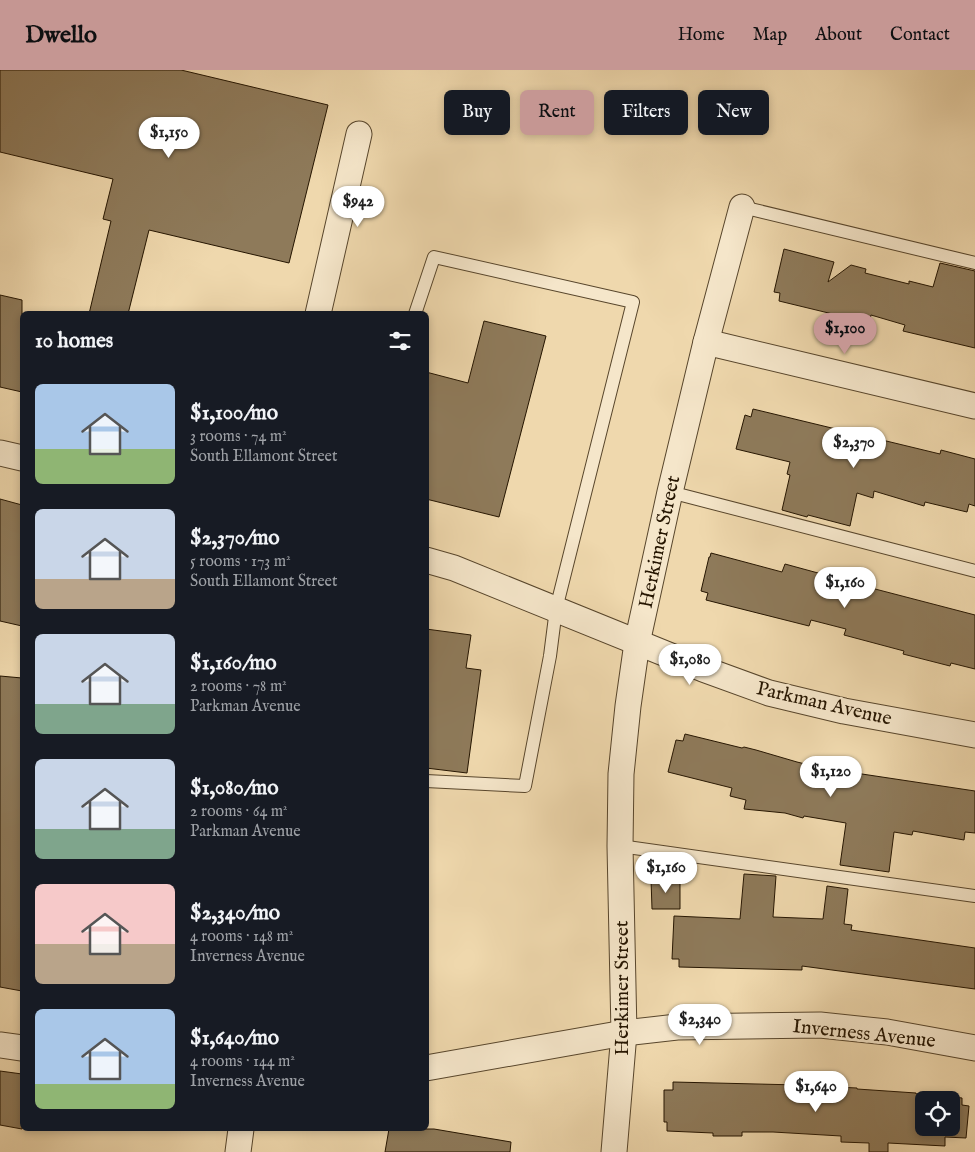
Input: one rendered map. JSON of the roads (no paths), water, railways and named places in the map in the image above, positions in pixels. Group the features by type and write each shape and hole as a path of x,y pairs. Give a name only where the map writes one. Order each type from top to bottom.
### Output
{"street":[{"path":"319,311 359,134"},
{"name":"Herkimer Street","path":"614,1152 624,1034 620,846 621,774 637,643 670,492 706,342 742,207"},
{"path":"706,342 975,406"},
{"path":"0,452 20,457"},
{"name":"Parkman Avenue","path":"429,561 454,568 637,643 769,693 844,711 975,735"},
{"name":"Inverness Avenue","path":"429,1067 624,1034 677,1027 820,1025 887,1032 975,1048"},
{"path":"0,1045 20,1048"},
{"path":"238,1152 241,1131"}],"lane":[{"path":"742,207 975,263"},
{"path":"416,311 434,257 633,302 556,609 550,656 525,786 429,781"},
{"path":"670,492 975,571"},
{"path":"620,846 975,896"}]}
